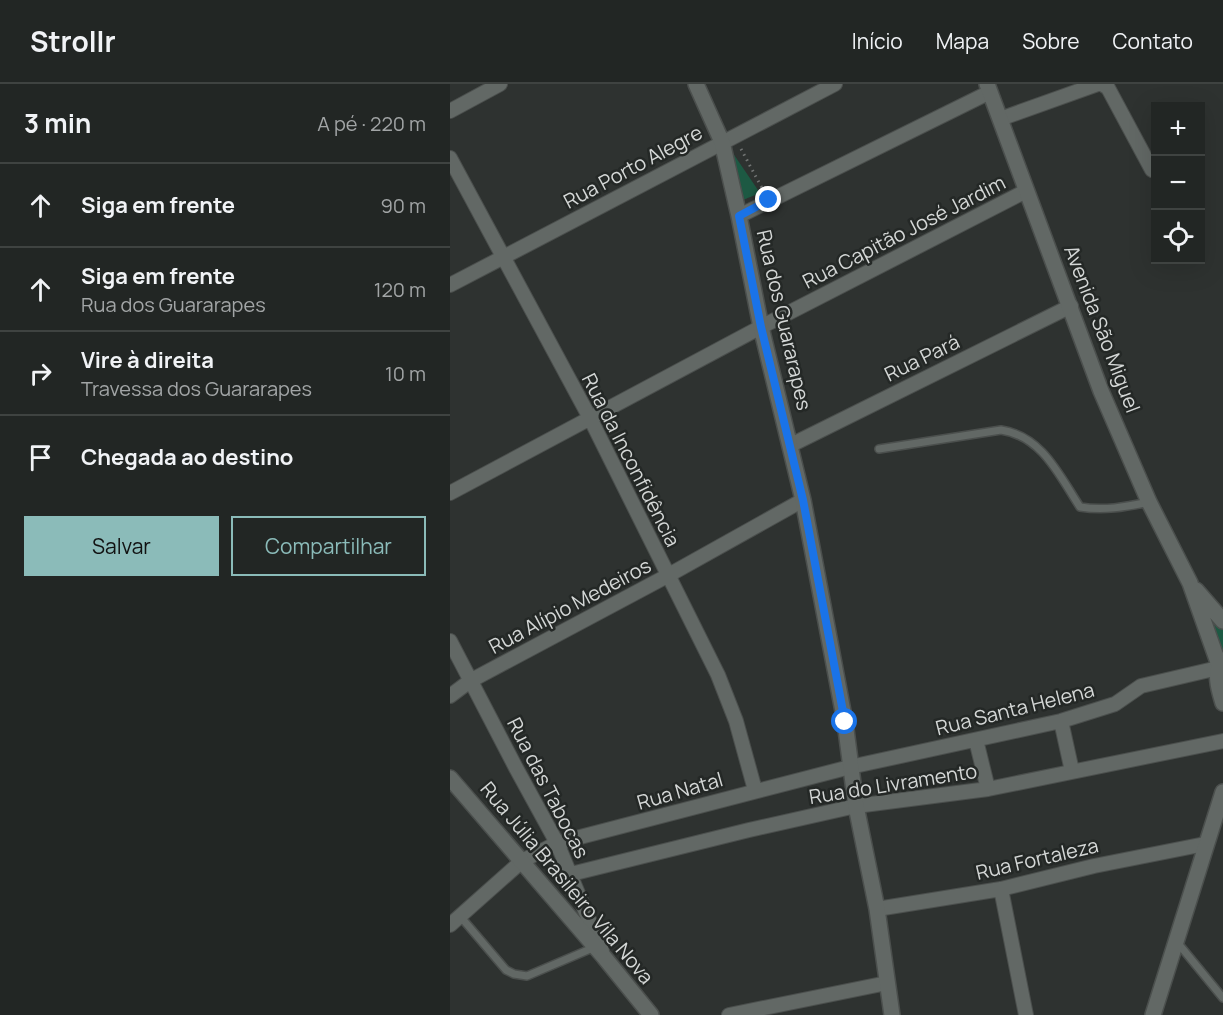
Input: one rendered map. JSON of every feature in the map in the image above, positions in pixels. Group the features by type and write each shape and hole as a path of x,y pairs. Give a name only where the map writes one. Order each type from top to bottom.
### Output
{"main road":[{"name":"Rua dos Guararapes","path":"696,84 728,139 739,216 761,327 803,500 845,722 856,806 877,909 892,1015"},
{"name":"Avenida São Miguel","path":"989,88 1101,391 1149,502 1190,583 1220,664 1218,681 1223,704"},
{"name":"Avenida São Miguel","path":"1190,583 1223,621"},
{"name":"Rua Júlia Brasileiro Vila Nova","path":"450,778 600,952 651,1015"},
{"path":"1154,1015 1223,792"}],"street":[{"path":"450,111 500,84"},
{"name":"Rua Porto Alegre","path":"450,285 836,84"},
{"path":"1000,119 1098,84"},
{"path":"1102,84 1108,88 1151,168"},
{"path":"739,216 989,88"},
{"name":"Rua da Inconfidência","path":"450,158 590,418 718,675 736,721 755,790"},
{"name":"Rua Capitão José Jardim","path":"450,493 761,327 1026,191"},
{"name":"Rua Pará","path":"791,445 1071,306"},
{"name":"Rua Alípio Medeiros","path":"450,696 470,681 667,576 803,500"},
{"name":"Rua das Tabocas","path":"450,641 557,843 600,952"},
{"name":"Rua Santa Helena","path":"850,767 1061,721 1115,704 1141,686 1220,664"},
{"path":"1061,721 1072,771"},
{"path":"976,740 988,789"},
{"name":"Rua do Livramento","path":"571,874 856,806 988,789 1223,741"},
{"name":"Rua Natal","path":"455,920 522,861 557,843 850,767"},
{"name":"Rua Fortaleza","path":"877,909 1001,889 1094,866 1206,844"},
{"path":"1001,889 1026,1015"},
{"path":"729,1015 887,983"}],"lane":[{"path":"879,449 1002,430 1017,432 1046,453 1080,507 1096,510 1113,509 1149,502"},
{"path":"455,920 514,975 527,976 600,952"},
{"path":"1176,940 1223,998"}],"path":[{"path":"728,139 769,200"}],"green space":[{"path":"726,143 760,193 738,202"},
{"path":"1201,598 1223,625 1223,655"}],"route":[{"path":"769,200 739,216 761,327 803,500 845,722"}]}
